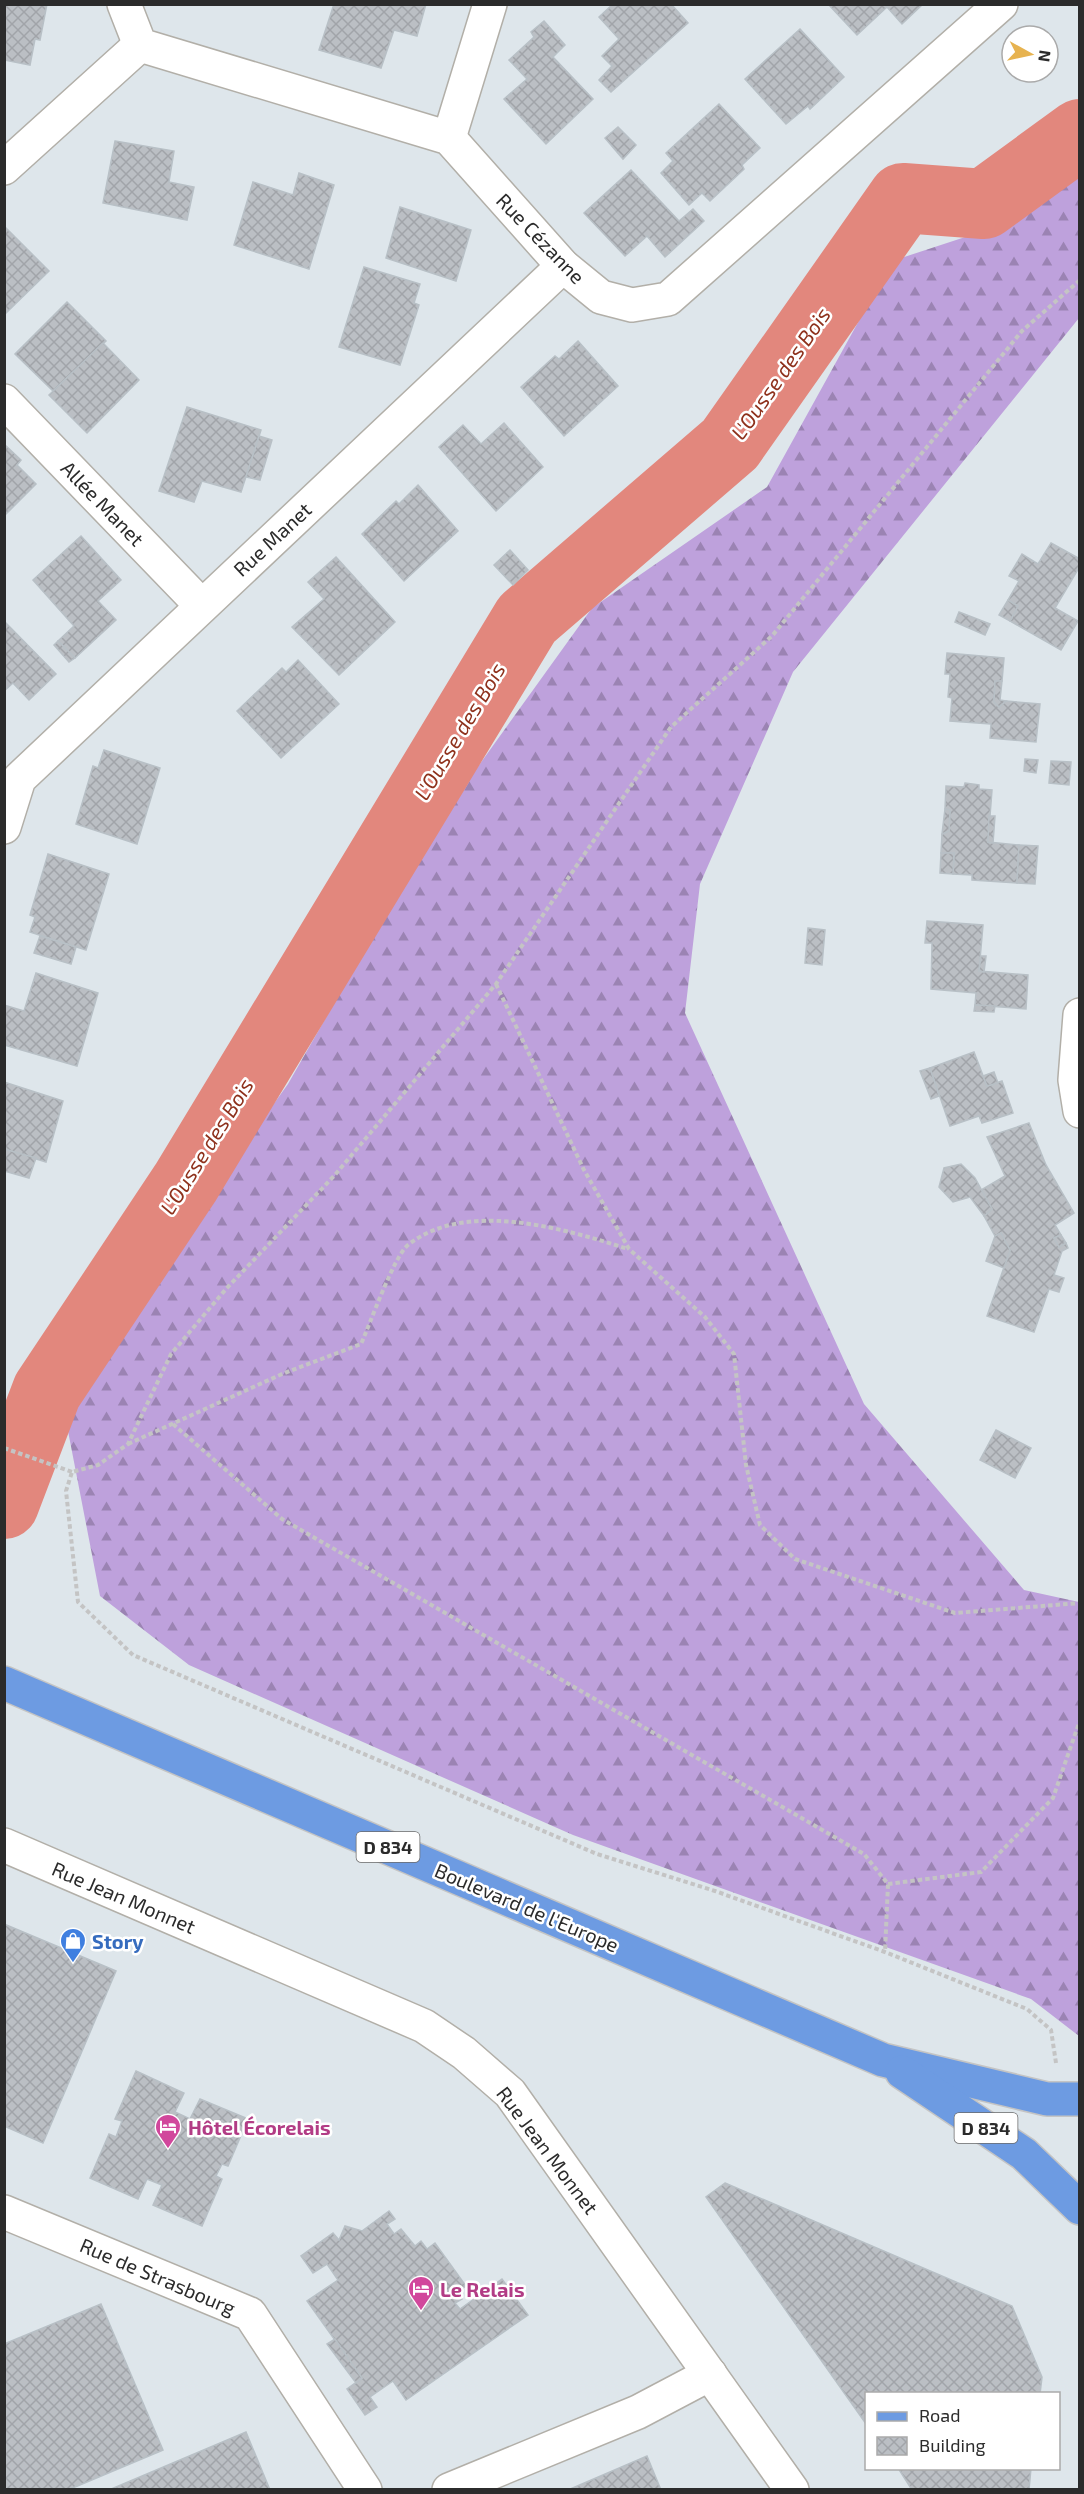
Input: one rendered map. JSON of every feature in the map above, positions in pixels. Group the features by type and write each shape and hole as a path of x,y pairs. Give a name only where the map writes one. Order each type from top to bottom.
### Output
{"main road":[{"name":"Boulevard de l'Europe","path":"4,1683 883,2060 1047,2099 1080,2099"},
{"name":"Boulevard de l'Europe","path":"883,2060 1024,2154 1080,2208"}],"street":[{"path":"124,4 140,45"},
{"path":"140,45 449,138 490,4"},
{"name":"Rue Cézanne","path":"449,138 563,266 601,297 632,305 668,299 992,13"},
{"path":"4,168 140,45"},
{"name":"Rue Manet","path":"4,827 19,779 563,266"},
{"name":"Allée Manet","path":"4,401 201,605"},
{"path":"1080,1015 1075,1080 1080,1111"},
{"name":"Rue Jean Monnet","path":"4,1845 424,2026 464,2053 510,2093 792,2490"},
{"name":"Rue de Strasbourg","path":"4,2212 250,2314 365,2490"},
{"path":"452,2489 638,2412 710,2374"}],"path":[{"path":"128,1444 171,1354 226,1289 334,1176 496,984 672,727 772,636 1022,331 1080,280"},
{"path":"496,984 584,1170 629,1249 705,1317 734,1354 746,1465 760,1525 795,1559 955,1613 1080,1603"},
{"path":"4,1448 72,1472 98,1465 128,1444 282,1374 362,1344 385,1286 407,1246 445,1224 489,1221 573,1231 629,1249"},
{"path":"173,1424 282,1519 864,1854 888,1884 885,1952"},
{"path":"72,1472 66,1491 78,1602 133,1655 597,1854 715,1891 885,1952 1027,2009 1051,2030 1057,2074 1047,2099"},
{"path":"888,1884 981,1872 1053,1798 1080,1720"}],"green space":[{"path":"1079,158 1079,318 793,672 700,884 685,1013 864,1404 1024,1590 1079,1602 1079,2036 1031,1999 573,1835 189,1665 100,1596 62,1400 288,1084 436,825 592,608 767,487 892,261 1008,223"}],"building":[{"path":"4,4 47,4 40,40 35,39 30,65 4,60"},
{"path":"334,4 426,4 417,36 394,30 381,68 319,50"},
{"path":"613,4 671,4 688,23 611,92 599,80 612,66 602,56 619,39 599,17"},
{"path":"828,4 923,4 902,24 887,7 857,35"},
{"path":"544,21 565,45 553,57 593,99 546,144 504,99 527,79 509,60 534,37 531,32"},
{"path":"800,29 844,77 810,109 808,106 786,124 745,79"},
{"path":"719,104 760,148 742,165 744,169 710,201 702,193 689,205 661,173 673,161 666,153"},
{"path":"618,127 636,145 623,159 605,138"},
{"path":"115,141 174,151 169,182 194,187 187,220 103,203"},
{"path":"631,170 679,221 693,209 704,221 665,257 647,236 625,256 584,213"},
{"path":"299,173 334,185 309,269 234,245 253,182 293,195"},
{"path":"400,207 471,230 456,281 386,258"},
{"path":"4,226 49,271 4,315"},
{"path":"364,267 420,284 414,303 419,305 400,365 339,347"},
{"path":"67,302 106,341 53,391 15,354"},
{"path":"578,341 618,386 564,436 521,387 555,356 559,359"},
{"path":"103,343 139,380 87,433 49,395"},
{"path":"187,407 261,430 241,492 202,481 194,502 159,491"},
{"path":"504,423 543,467 496,511 439,447 463,425 481,444"},
{"path":"259,436 272,440 260,480 246,477"},
{"path":"4,444 21,460 17,465 36,484 4,516"},
{"path":"418,485 458,531 404,581 362,534 396,501 399,504"},
{"path":"81,536 121,580 98,601 116,620 75,658 58,641 74,626 33,580"},
{"path":"1051,543 1080,559 1080,566 1055,608 1078,621 1061,650 1010,621 1018,606 1008,600 1019,581 1009,576 1022,554 1038,564"},
{"path":"510,550 528,570 513,585 494,565"},
{"path":"336,557 395,622 339,675 292,627 324,599 308,582"},
{"path":"1008,600 1018,606 1010,621 999,615"},
{"path":"959,612 990,624 985,635 955,622"},
{"path":"4,621 56,674 29,700 13,683 4,691"},
{"path":"58,641 75,658 69,662 54,645"},
{"path":"947,653 1004,658 1002,681 995,681 994,702 999,707 1006,701 1040,704 1036,742 990,738 991,724 950,721 952,698 948,697 950,674 945,674"},
{"path":"298,660 339,704 281,758 237,711 282,668 286,672"},
{"path":"995,681 1002,681 1000,700 1006,701 999,707 994,702"},
{"path":"104,750 160,768 137,844 76,824 93,766 98,768"},
{"path":"1025,759 1038,760 1036,773 1024,771"},
{"path":"1051,761 1071,762 1069,785 1049,783"},
{"path":"965,783 979,785 979,789 992,790 988,842 1019,845 1017,883 972,880 972,875 953,874 954,853 941,853 942,834 949,831 950,810 945,809 946,786 964,787"},
{"path":"945,809 950,810 949,831 942,834"},
{"path":"989,816 995,816 993,843 988,842"},
{"path":"1019,845 1038,846 1035,884 1017,883"},
{"path":"941,853 954,853 953,874 940,873"},
{"path":"48,854 109,874 86,950 30,932 35,917 30,915"},
{"path":"927,921 983,925 979,971 1028,975 1026,1009 975,1005 976,993 931,989 932,943 925,943"},
{"path":"808,928 825,930 822,965 805,963"},
{"path":"40,936 76,947 71,964 34,953"},
{"path":"981,956 986,956 984,972 979,971"},
{"path":"36,973 98,993 77,1066 4,1045 4,1005 24,1011"},
{"path":"975,1005 995,1006 994,1012 974,1011"},
{"path":"974,1052 987,1086 1002,1081 1013,1113 982,1123 979,1116 950,1126 930,1068"},
{"path":"930,1068 939,1096 931,1099 920,1071"},
{"path":"994,1072 998,1083 987,1086 983,1076"},
{"path":"4,1082 63,1101 46,1162 4,1149"},
{"path":"1029,1123 1046,1165 1074,1213 1055,1225 1061,1235 1054,1238 1059,1247 1066,1243 1068,1248 1062,1251 1054,1275 1064,1278 1059,1292 1049,1289 1034,1332 987,1316 1010,1250 1001,1233 995,1236 984,1216 992,1209 981,1190 1005,1176 987,1137"},
{"path":"4,1149 36,1158 29,1178 4,1171"},
{"path":"961,1164 975,1178 992,1209 984,1216 970,1197 953,1202 939,1187 944,1168"},
{"path":"1001,1233 1010,1250 1004,1268 986,1261 995,1236"},
{"path":"1061,1235 1066,1243 1059,1247 1054,1238"},
{"path":"996,1430 1031,1448 1015,1478 980,1460"},
{"path":"4,1924 116,1971 43,2143 4,2126"},
{"name":"Hôtel Écorelais","path":"136,2071 184,2093 175,2112 190,2119 200,2099 248,2119 228,2166 222,2164 216,2176 222,2179 202,2226 153,2205 162,2185 147,2179 138,2199 90,2178 109,2134 116,2137 122,2121 115,2119"},
{"path":"725,2183 1012,2306 1042,2377 1040,2392 865,2392 865,2423 706,2197"},
{"name":"Le Relais","path":"389,2211 395,2219 387,2224 394,2234 401,2229 415,2246 421,2241 427,2249 435,2243 466,2286 457,2292 462,2299 455,2303 460,2309 502,2279 528,2315 406,2400 393,2381 370,2397 377,2407 365,2415 347,2389 362,2378 307,2301 338,2280 327,2264 313,2273 301,2256 333,2233 339,2240 345,2226 362,2231"},
{"path":"101,2304 163,2450 68,2490 4,2490 4,2344"},
{"path":"335,2339 362,2378 356,2383 327,2344"},
{"path":"246,2432 270,2490 109,2490"},
{"path":"647,2456 661,2490 568,2490"},
{"path":"899,2470 1031,2470 1029,2490 912,2490"}],"waterway":[{"name":"L'Ousse des Bois","path":"4,1504 47,1391 186,1182 527,619 730,444 903,198 984,204 1080,134"}],"place":[{"name":"Story","path":"73,1964"},
{"name":"Hôtel Écorelais","path":"168,2150"},
{"name":"Le Relais","path":"421,2312"}]}
